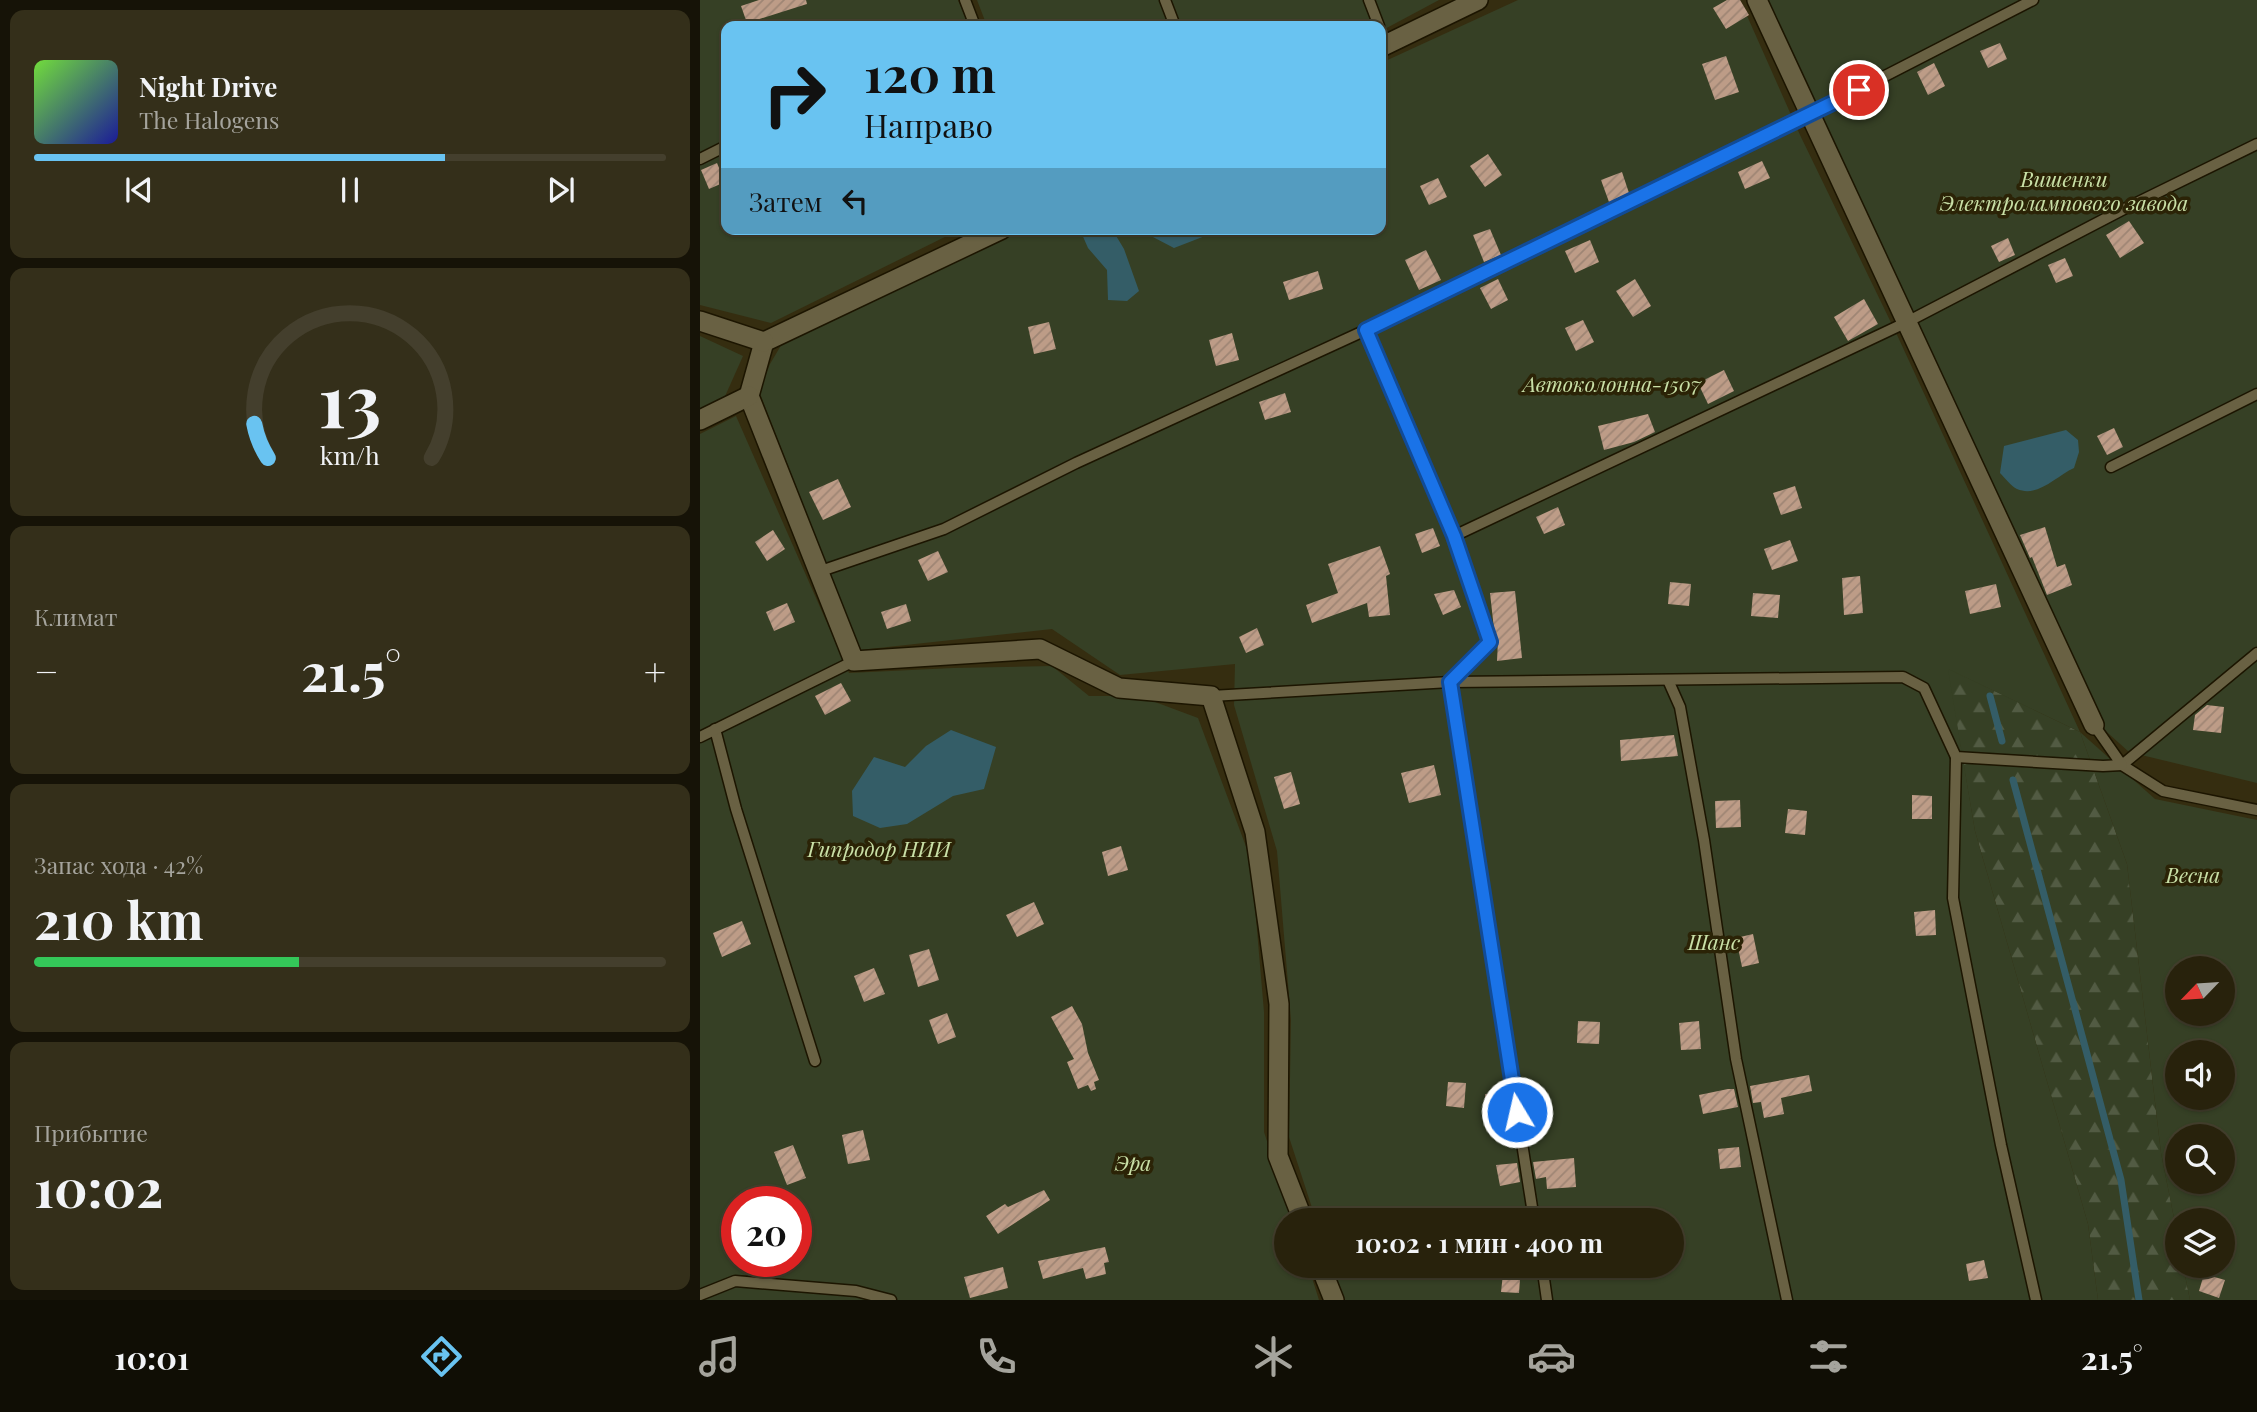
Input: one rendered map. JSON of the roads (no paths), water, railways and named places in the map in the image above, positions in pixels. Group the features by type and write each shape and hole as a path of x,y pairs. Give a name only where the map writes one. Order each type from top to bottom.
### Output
{"street":[{"path":"1386,35 1478,0"},
{"path":"1757,0 1905,323 2094,724"},
{"path":"700,321 764,342 989,235"},
{"path":"764,342 749,397 854,661 1040,649 1119,688 1211,696 1255,832 1279,1004 1278,1156 1298,1208"},
{"path":"700,420 749,397"},
{"path":"1325,1278 1334,1300"}],"lane":[{"path":"965,0 972,21"},
{"path":"1165,0 1173,21"},
{"path":"1369,0 1376,21"},
{"path":"818,572 944,529 1076,463 1366,330 1809,116 2033,0"},
{"path":"1454,536 1905,323 2120,211 2257,144"},
{"path":"700,159 721,148"},
{"path":"1366,330 1454,536 1490,642 1450,682"},
{"path":"2111,467 2257,394"},
{"path":"1956,757 2122,765 2257,653"},
{"path":"700,737 854,661"},
{"path":"1211,696 1450,682 1903,677 1924,688 1956,757 1953,898 2001,1145 2036,1300"},
{"path":"1668,680 1680,707 1704,840 1735,1059 1787,1300"},
{"path":"1450,682 1532,1208"},
{"path":"2094,724 2122,765 2163,791 2257,810"},
{"path":"716,729 736,809 815,1061"},
{"path":"1544,1278 1547,1300"},
{"path":"700,1295 735,1281 856,1291 891,1300"}],"water":[{"path":"1082,235 1116,235 1124,249 1139,291 1127,301 1108,300 1107,270 1088,248"},
{"path":"1215,235 1205,236 1174,248 1151,236"},
{"path":"2066,430 2078,440 2079,452 2074,468 2032,491 2017,489 2000,473 2004,446"},
{"path":"951,730 996,747 984,789 953,796 907,824 880,828 853,816 852,791 874,757 905,767 926,746"}],"waterway":[{"path":"1990,696 2002,741"},
{"path":"2013,780 2121,1180 2139,1300"}],"park label":[{"name":"Вишенки Электролампового завода","path":"2064,192"},
{"name":"Автоколонна-1507","path":"1612,385"},
{"name":"Гипродор НИИ","path":"879,850"},
{"name":"Весна","path":"2193,876"},
{"name":"Шанс","path":"1714,943"},
{"name":"Эра","path":"1133,1164"}]}
